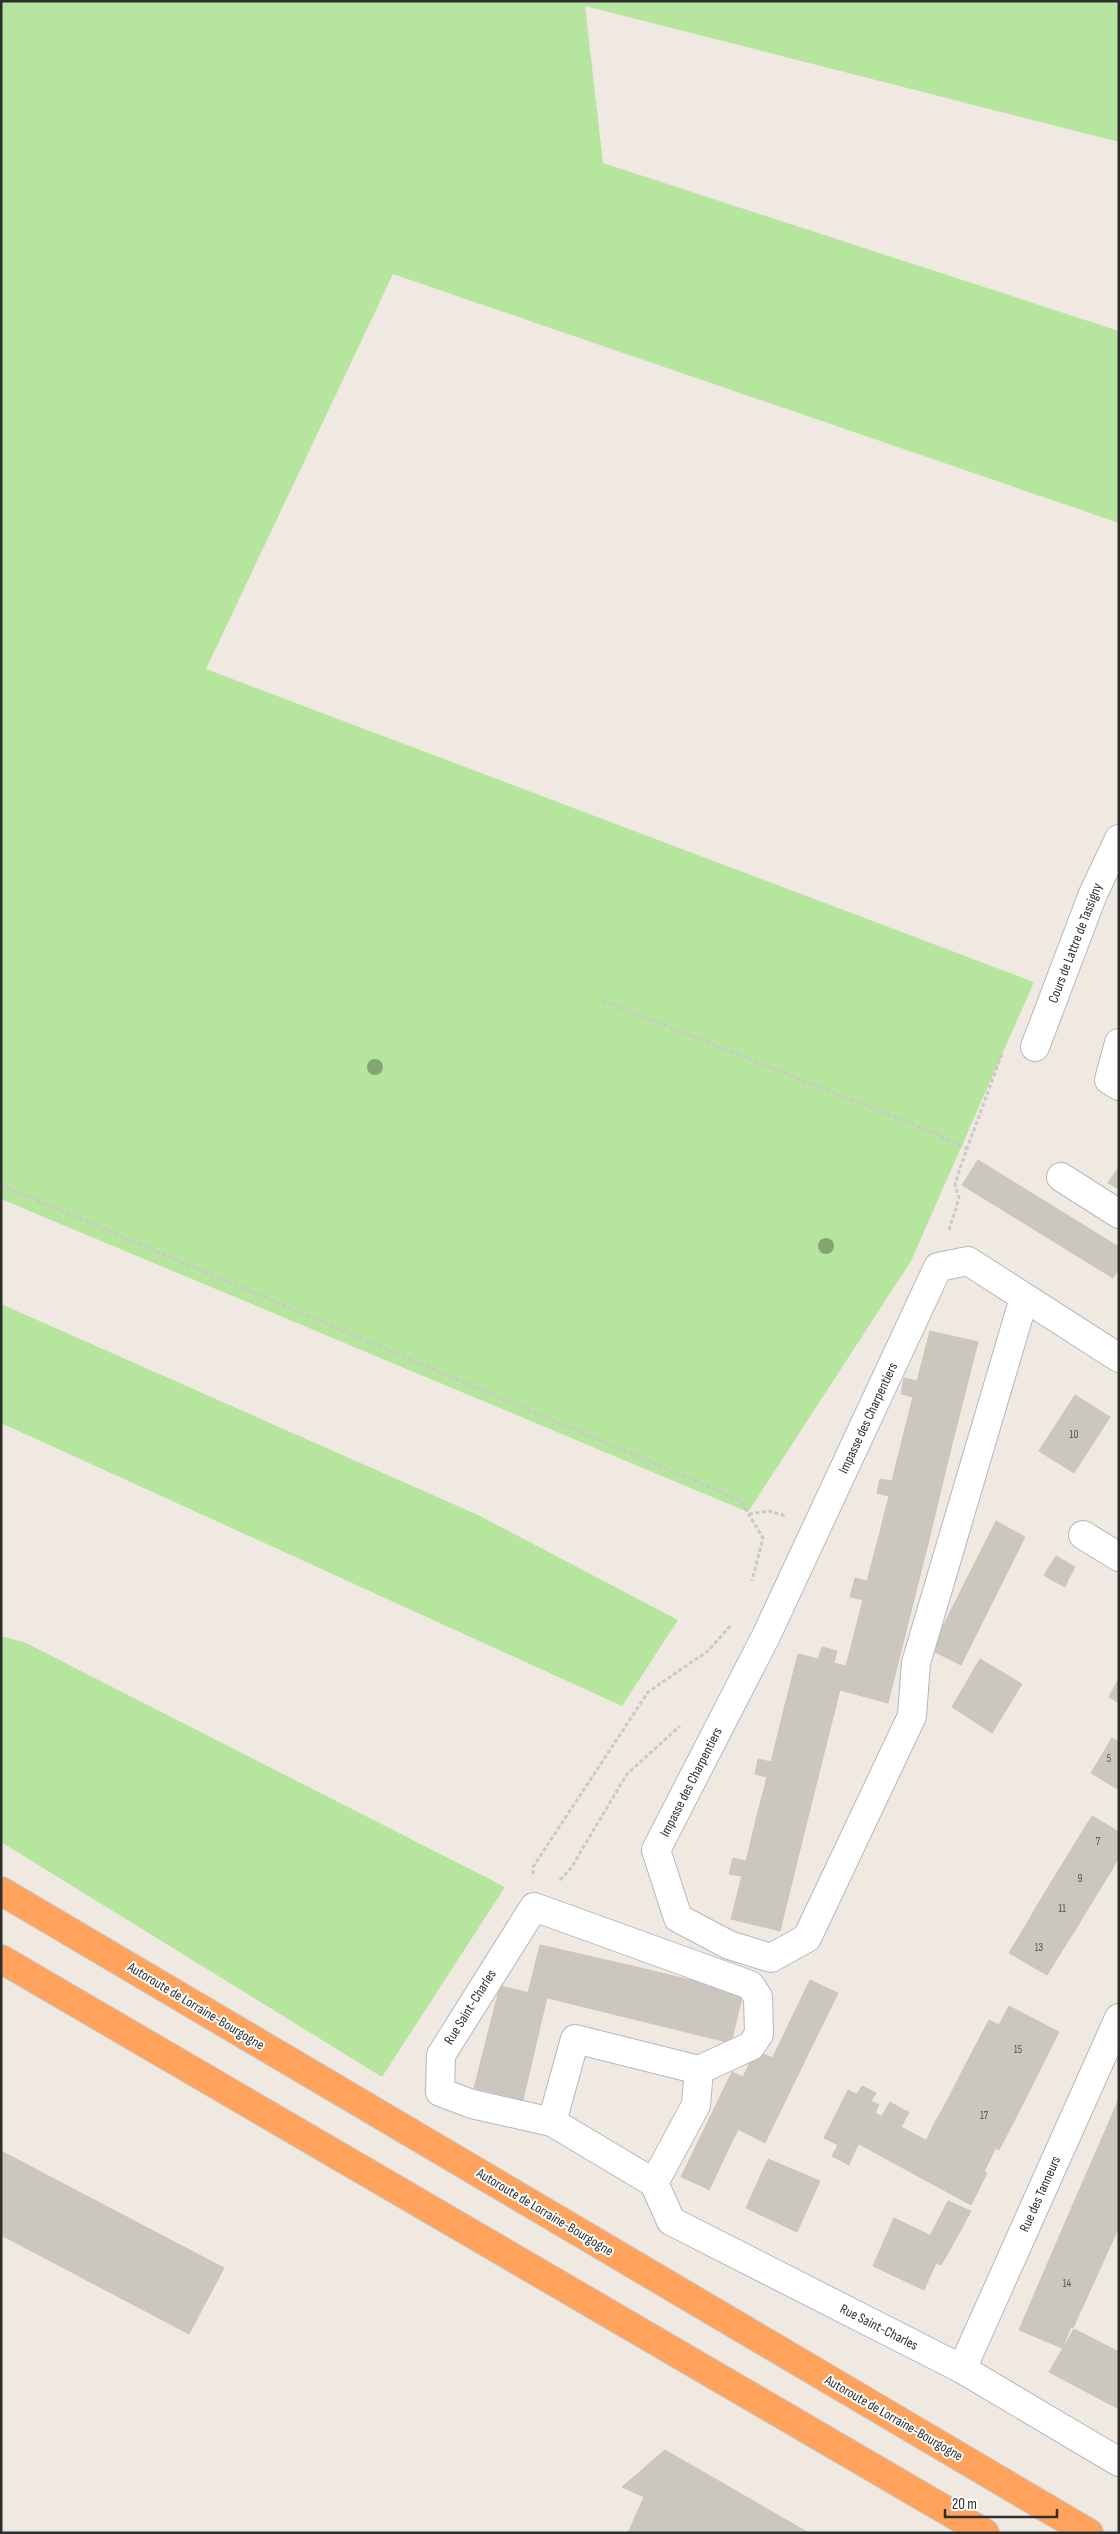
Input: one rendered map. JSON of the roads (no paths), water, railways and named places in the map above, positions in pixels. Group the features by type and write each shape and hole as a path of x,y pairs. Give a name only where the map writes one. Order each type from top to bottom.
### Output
{"highway":[{"name":"Autoroute de Lorraine-Bourgogne","path":"1,1891 1089,2533"},
{"path":"1,1959 985,2533"}],"street":[{"name":"Cours de Lattre de Tassigny","path":"1035,1047 1093,894 1119,839"},
{"path":"1119,1042 1109,1080 1119,1086"},
{"path":"1061,1177 1119,1214"},
{"name":"Impasse des Charpentiers","path":"968,1261 1024,1298 916,1663 912,1716 807,1938 771,1958 729,1945 678,1918 656,1850 766,1636 938,1267 968,1261"},
{"path":"1024,1298 1119,1358"},
{"path":"1084,1535 1119,1558"},
{"name":"Rue Saint-Charles","path":"699,2070 751,2046 759,2034 758,1997 750,1985 534,1907 441,2056 440,2092 472,2104 552,2122 654,2183 670,2220 962,2370 1119,2462"},
{"name":"Rue des Tanneurs","path":"962,2370 1119,2018"},
{"path":"552,2122 575,2039 699,2070 696,2105 654,2183"}]}
